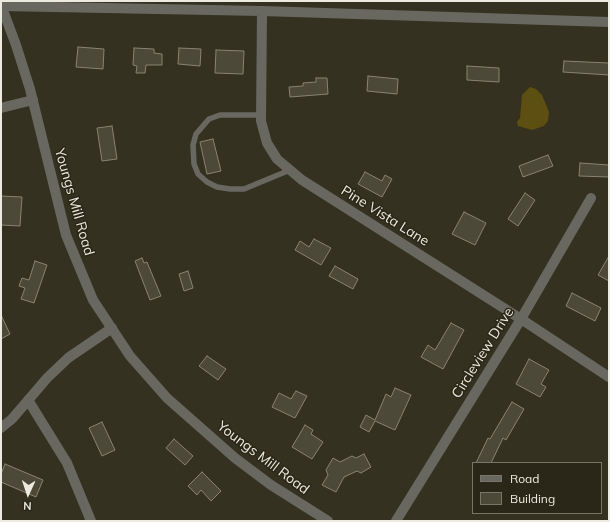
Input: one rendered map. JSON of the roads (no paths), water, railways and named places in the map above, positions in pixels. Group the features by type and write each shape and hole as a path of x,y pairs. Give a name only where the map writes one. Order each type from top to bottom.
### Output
{"street":[{"path":"1,5 262,11 609,22"},
{"name":"Youngs Mill Road","path":"1,5 16,45 32,100 66,235 85,283 112,328 140,368 167,398 202,430 271,485 328,521"},
{"name":"Pine Vista Lane","path":"262,11 261,116 267,143 277,158 302,180 521,318 609,376"},
{"path":"1,108 32,100"},
{"name":"Circleview Drive","path":"396,521 521,318 591,198"},
{"path":"1,428 48,377 68,358 112,328"},
{"path":"28,400 67,463 91,521"}],"lane":[{"path":"261,116 220,115 209,119 196,134 193,145 194,164 198,174 207,182 230,189 244,189 290,170"}]}
